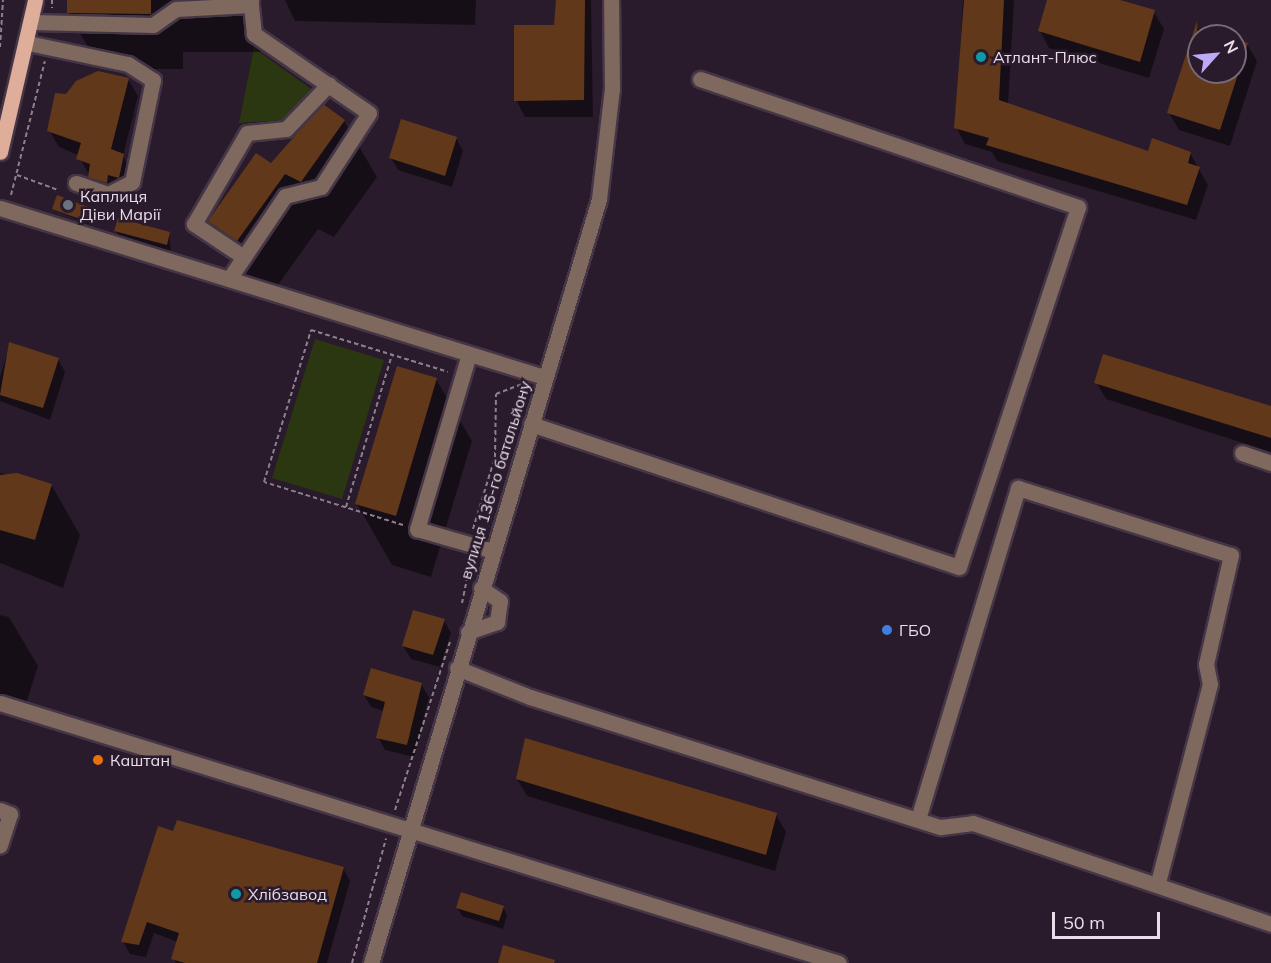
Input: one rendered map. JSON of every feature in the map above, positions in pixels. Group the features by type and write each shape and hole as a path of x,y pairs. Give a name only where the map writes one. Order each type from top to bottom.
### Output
{"main road":[{"path":"0,152 33,22 35,0"}],"street":[{"name":"вулиця 136-го батальйону","path":"371,963 457,668 461,634 481,588 493,551 598,199 612,89 611,0"},
{"path":"33,22 153,25 177,9 251,2 254,34 369,113 321,187 285,196 242,256 229,279"},
{"path":"28,43 128,64 153,80 132,182 108,194 76,183"},
{"path":"531,424 959,567 1078,207 700,79"},
{"path":"242,256 194,224 247,132 286,129 329,84"},
{"path":"3,210 544,377"},
{"path":"469,354 417,529 493,551"},
{"path":"1242,453 1271,463"},
{"path":"918,819 1018,488 1231,555 1206,664 1210,684 1158,882"},
{"path":"461,634 497,622 500,601 481,588"},
{"path":"457,668 530,697 941,826 974,823 1158,882 1271,924"},
{"path":"0,704 839,963"},
{"path":"0,810 10,813 0,845"}],"path":[{"path":"0,47 3,0"},
{"path":"51,0 53,23"},
{"path":"3,210 17,175 48,49"},
{"path":"17,175 58,190"},
{"path":"417,529 264,482 311,330 462,376"},
{"path":"345,507 392,355"},
{"path":"473,532 475,510 495,457 496,394 521,387 524,379"},
{"path":"462,608 471,553"},
{"path":"393,817 461,634"},
{"path":"352,963 390,827"}],"green space":[{"path":"254,48 311,89 284,120 239,123"},
{"path":"315,339 384,360 342,499 272,478"}],"building":[{"path":"67,0 151,0 151,14 67,13"},
{"path":"556,0 585,0 584,100 514,101 514,25 554,25"},
{"path":"964,0 1004,0 999,100 1148,151 1152,138 1191,152 1188,163 1200,167 1187,205 986,145 989,138 954,128"},
{"path":"1047,0 1120,0 1155,10 1140,62 1038,31"},
{"path":"1187,52 1187,84 1235,84 1220,130 1167,113"},
{"path":"98,71 129,78 111,149 124,154 119,178 108,175 107,183 88,177 90,164 76,159 81,143 47,131 55,93 66,94 76,81"},
{"path":"323,104 345,120 301,182 285,174 237,241 208,221 256,153 271,163"},
{"path":"401,119 457,137 445,176 389,158"},
{"name":"Каплиця Діви Марії","path":"57,195 93,209 88,222 52,209"},
{"path":"118,218 170,232 167,245 114,231"},
{"path":"9,342 59,358 43,408 0,395"},
{"path":"1103,354 1271,406 1271,438 1094,383"},
{"path":"397,366 437,378 396,516 355,504"},
{"path":"17,473 52,484 35,540 0,530 0,475"},
{"path":"413,610 445,619 433,655 402,646"},
{"path":"371,668 422,683 407,745 376,738 385,702 363,695"},
{"path":"525,738 777,813 766,855 516,779"},
{"name":"Хлібзавод","path":"177,820 344,867 317,963 185,963 171,959 179,933 147,922 139,945 121,942 158,826 173,831"},
{"path":"461,892 504,906 499,921 456,908"},
{"path":"503,945 555,960 554,963 498,963"}],"place":[{"name":"Атлант-Плюс","path":"981,57"},
{"name":"Каплиця Діви Марії","path":"68,205"},
{"name":"ГБО","path":"887,630"},
{"name":"Каштан","path":"98,760"},
{"name":"Хлібзавод","path":"236,894"}]}
